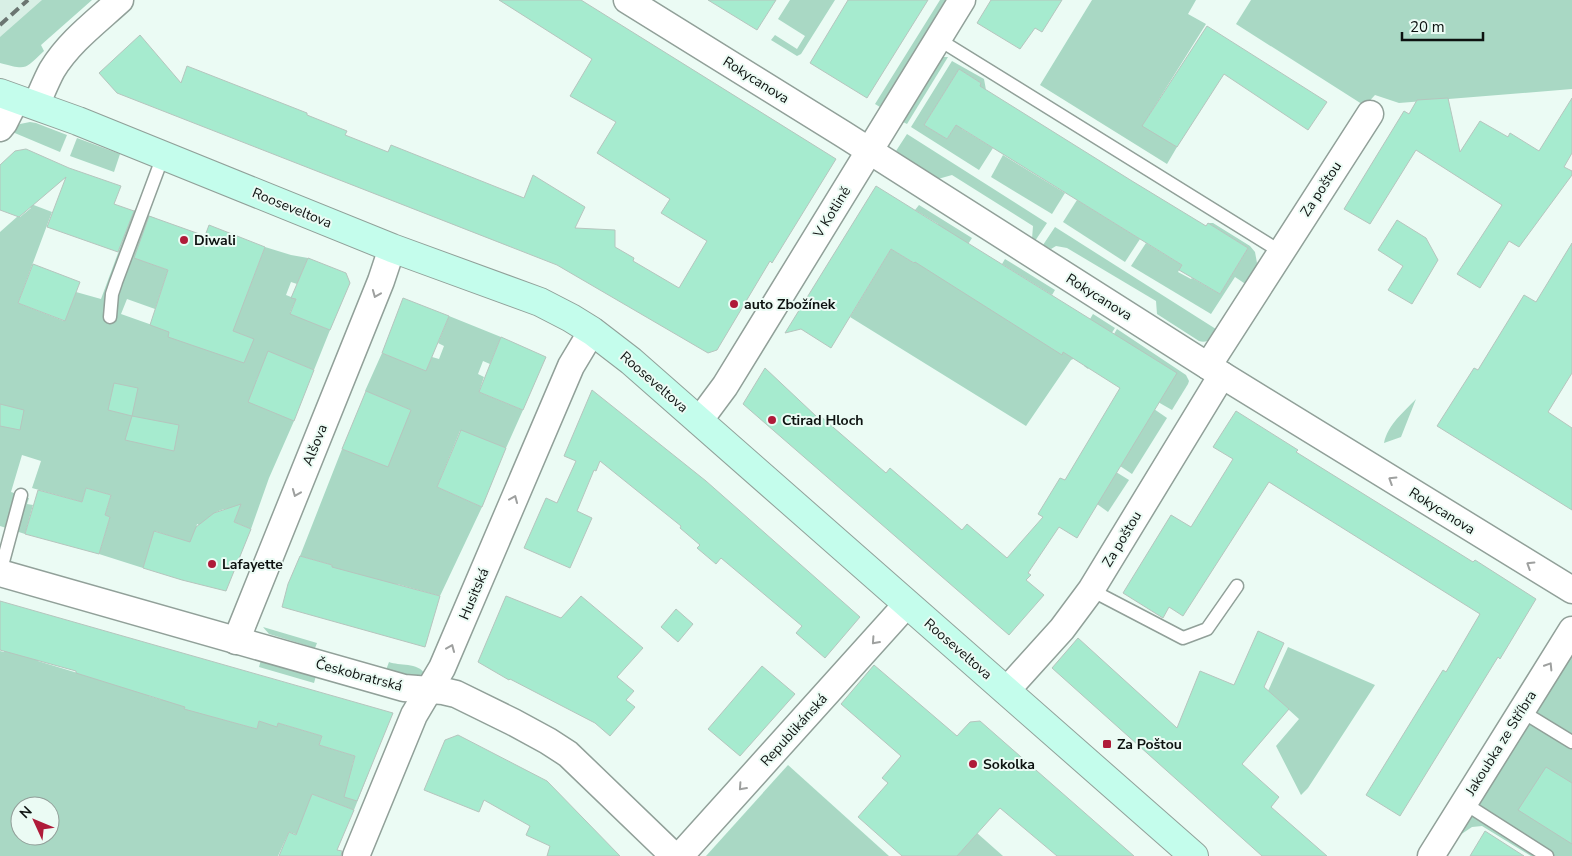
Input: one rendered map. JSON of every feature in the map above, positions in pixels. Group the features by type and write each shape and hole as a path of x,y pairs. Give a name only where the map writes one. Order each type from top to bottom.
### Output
{"street":[{"path":"0,128 18,99 51,72 58,61 82,34 120,0"},
{"name":"Rokycanova","path":"627,0 1215,371 1572,590"},
{"name":"V Kotlině","path":"699,421 725,386 962,0"},
{"name":"Rooseveltova","path":"18,99 392,248 540,302 592,331 631,361 1194,856"},
{"name":"Za poštou","path":"1006,691 1062,629 1091,590 1280,252 1370,114"},
{"name":"Alšova","path":"236,641 381,281 392,248"},
{"name":"Husitská","path":"356,856 414,715 436,680 446,659 570,366 592,331"},
{"name":"Českobratrská","path":"0,573 404,688 443,691 467,698 562,749 674,856"},
{"name":"Republikánská","path":"680,856 908,604"},
{"name":"Jakoubka ze Stříbra","path":"1431,856 1572,630"}],"lane":[{"path":"938,39 1280,252"},
{"path":"110,317 112,294 163,156"},
{"path":"0,573 21,495"},
{"path":"1091,590 1183,638 1207,629 1237,586"},
{"path":"1521,711 1572,742"},
{"path":"1464,803 1547,856"}],"shaded area":[{"path":"0,0 58,0 0,52"}],"green space":[{"path":"42,0 92,0 41,45 44,51 28,65 25,67 15,67 0,63 0,37"},
{"path":"790,0 835,0 801,54 797,56 771,40 775,35 797,49 805,36 778,19"},
{"path":"940,0 946,0 880,107 875,104"},
{"path":"1092,0 1196,0 1188,14 1206,24 1143,125 1177,147 1167,164 1040,85"},
{"path":"1251,0 1572,0 1572,89 1399,103 1375,95 1365,106 1236,24"},
{"path":"943,57 948,57 907,124 903,122"},
{"path":"952,61 984,79 986,90 972,111 966,107 981,83 959,69 924,125 947,139 959,120 962,129 993,148 979,170 911,127"},
{"path":"30,122 67,135 60,152 10,131 20,124"},
{"path":"907,134 1047,223 1035,241 1032,239 1033,226 952,175 938,179 896,151"},
{"path":"77,138 120,154 114,172 70,156"},
{"path":"1003,155 1065,193 1052,214 991,177"},
{"path":"1077,200 1140,239 1125,262 1063,222"},
{"path":"31,204 52,212 18,303 64,321 76,292 101,299 134,210 155,218 140,260 168,270 155,309 127,299 121,314 169,331 253,339 202,319 247,294 265,247 308,258 297,284 291,282 286,295 296,299 290,313 330,330 314,370 269,352 256,381 294,421 269,478 251,529 234,522 238,511 227,509 213,514 201,526 197,524 194,544 155,531 143,568 99,554 110,517 105,515 111,495 86,488 82,502 32,488 41,461 22,455 11,492 29,498 27,504 33,505 25,534 0,526 0,232 18,216 20,217 31,208 29,206"},
{"path":"919,205 972,238 945,280 1062,354 1082,321 1087,324 1093,314 1115,328 1088,369 1084,366 1103,337 1078,357 1071,360 1026,426 850,317 891,249 914,263 938,224 915,210"},
{"path":"1208,223 1213,223 1250,246 1255,252 1257,263 1256,270 1247,285 1235,277 1211,314 1131,266 1146,243 1182,265 1178,272 1220,294 1248,248"},
{"path":"1055,227 1219,331 1208,341 1199,341 1157,314 1156,301 1067,248 1056,246 1051,249 1043,245"},
{"path":"1005,259 1055,290 1052,295 1002,264"},
{"path":"449,316 501,337 490,364 483,361 478,374 484,377 479,392 523,410 506,448 460,431 437,487 482,507 440,596 397,584 326,585 332,565 300,556 342,449 366,458 411,410 365,391 382,353 426,370 432,357 439,359 444,346 438,343"},
{"path":"1117,329 1186,375 1189,381 1188,384 1172,410 1158,402 1114,334"},
{"path":"1416,399 1401,437 1384,443 1393,424"},
{"path":"1154,409 1167,418 1132,474 1120,466"},
{"path":"1116,472 1129,480 1108,512 1097,504"},
{"path":"263,627 317,643 315,648 269,634"},
{"path":"1288,647 1375,685 1308,788 1301,795 1276,746 1299,719 1268,691"},
{"path":"5,648 38,657 38,661 257,729 259,721 276,726 278,723 322,736 319,745 355,756 352,766 369,772 354,810 312,794 298,835 289,832 278,856 0,856 0,651 4,652"},
{"path":"1572,649 1572,856 1531,856 1482,826 1472,827 1454,839"},
{"path":"261,660 316,676 314,683 259,667"},
{"path":"389,662 413,666 422,670 425,674 409,677 386,670"},
{"path":"788,765 889,856 706,856"},
{"path":"977,833 1003,856 957,856"}],"building":[{"path":"499,0 581,0 836,159 772,263 770,261 717,350 708,353 557,265 117,93 99,73 140,35 181,83 187,66 307,113 307,115 347,131 345,135 388,152 391,145 524,198 533,175 585,207 575,228 615,230 615,247 634,258 633,261 679,288 707,241 661,213 670,199 597,153 616,122 570,96 592,59"},
{"path":"708,0 776,0 757,30"},
{"path":"848,0 928,0 867,98 810,63"},
{"path":"991,0 1062,0 1042,32 1035,28 1020,49 977,23"},
{"path":"1207,26 1327,102 1308,130 1224,74 1177,147 1142,126"},
{"path":"959,69 981,83 980,86 1132,181 1206,226 1208,223 1248,248 1220,294 1179,270 1182,265 956,125 947,139 924,125"},
{"path":"1448,98 1460,152 1480,121 1508,137 1510,133 1539,151 1572,98 1572,153 1564,167 1572,171 1572,175 1519,247 1509,241 1480,288 1457,274 1502,205 1416,150 1370,224 1344,209 1404,111 1409,114 1417,100"},
{"path":"26,149 69,168 121,186 114,204 134,211 118,252 47,227 66,177 19,217 0,210 0,165 15,151"},
{"path":"876,186 1177,373 1077,538 1059,527 1028,573 1031,575 1026,580 1044,595 1009,635 743,404 765,368 817,417 819,415 886,473 890,468 962,530 967,524 1007,558 1043,517 1038,514 1060,478 1065,480 1120,388 1063,352 1062,355 915,262 891,249 831,348 801,329 785,333"},
{"path":"149,216 205,236 209,225 265,247 233,331 254,339 244,363 168,337 169,332 150,325 168,270 134,258"},
{"path":"1397,220 1426,238 1438,260 1412,304 1388,290 1403,266 1378,250"},
{"path":"1572,243 1572,373 1548,412 1572,428 1572,510 1437,426 1474,368 1478,370 1524,295 1536,302"},
{"path":"308,258 346,273 350,283 330,330 290,314 296,299 291,298"},
{"path":"33,264 80,282 65,321 18,303"},
{"path":"403,298 449,316 426,371 382,353"},
{"path":"501,337 546,357 523,410 479,392"},
{"path":"268,351 314,370 294,421 248,402"},
{"path":"114,383 138,388 132,416 108,410"},
{"path":"592,390 706,481 860,617 825,658 796,633 802,626 721,558 716,564 697,548 700,545 680,528 681,526 600,461 596,471 594,470 577,511 592,518 570,568 524,548 546,498 557,503 576,461 564,456"},
{"path":"366,391 411,410 388,467 342,449"},
{"path":"0,404 24,410 20,430 0,426"},
{"path":"1236,411 1298,450 1296,452 1536,599 1400,816 1366,795 1443,670 1446,672 1480,614 1269,482 1183,616 1169,607 1163,618 1123,593 1171,515 1191,527 1233,459 1213,447"},
{"path":"132,416 179,425 174,451 125,440"},
{"path":"461,430 506,448 482,507 437,487"},
{"path":"86,488 111,495 105,515 110,517 99,554 25,534 38,490 82,502"},
{"name":"Lafayette","path":"241,504 234,522 251,529 226,591 143,568 154,531 190,542 196,527 214,513"},
{"path":"300,556 332,565 332,567 440,596 425,647 282,607 288,584"},
{"path":"506,596 561,618 581,596 643,648 617,677 634,691 626,700 635,707 610,736 595,723 509,680 478,662"},
{"path":"0,601 393,713 357,801 344,797 355,756 319,745 322,736 278,723 277,727 259,721 257,729 184,709 185,707 76,673 76,671 0,650"},
{"path":"676,609 693,624 678,642 661,627"},
{"path":"1258,631 1284,643 1264,687 1289,709 1242,764 1279,797 1271,807 1327,856 1262,856 1052,668 1078,638 1177,728 1200,671 1234,685"},
{"path":"874,665 957,736 970,722 980,721 1134,856 1057,856 1000,808 957,856 902,856 858,817 888,783 882,778 901,756 841,704"},
{"path":"762,666 795,694 740,756 708,729"},
{"path":"458,735 547,781 620,856 547,856 550,846 526,835 530,826 484,800 479,812 424,790 445,740"},
{"path":"1546,767 1572,783 1572,844 1518,810"},
{"path":"312,794 354,810 337,850 342,851 341,856 279,856 289,832 296,835"},
{"path":"1485,831 1524,856 1470,856"}],"railway":[{"path":"0,25 28,0"}],"place":[{"name":"Diwali","path":"184,240"},
{"name":"auto Zbožínek","path":"734,304"},
{"name":"Ctirad Hloch","path":"772,420"},
{"name":"Lafayette","path":"212,564"},
{"name":"Za Poštou","path":"1107,744"},
{"name":"Sokolka","path":"973,764"}]}
